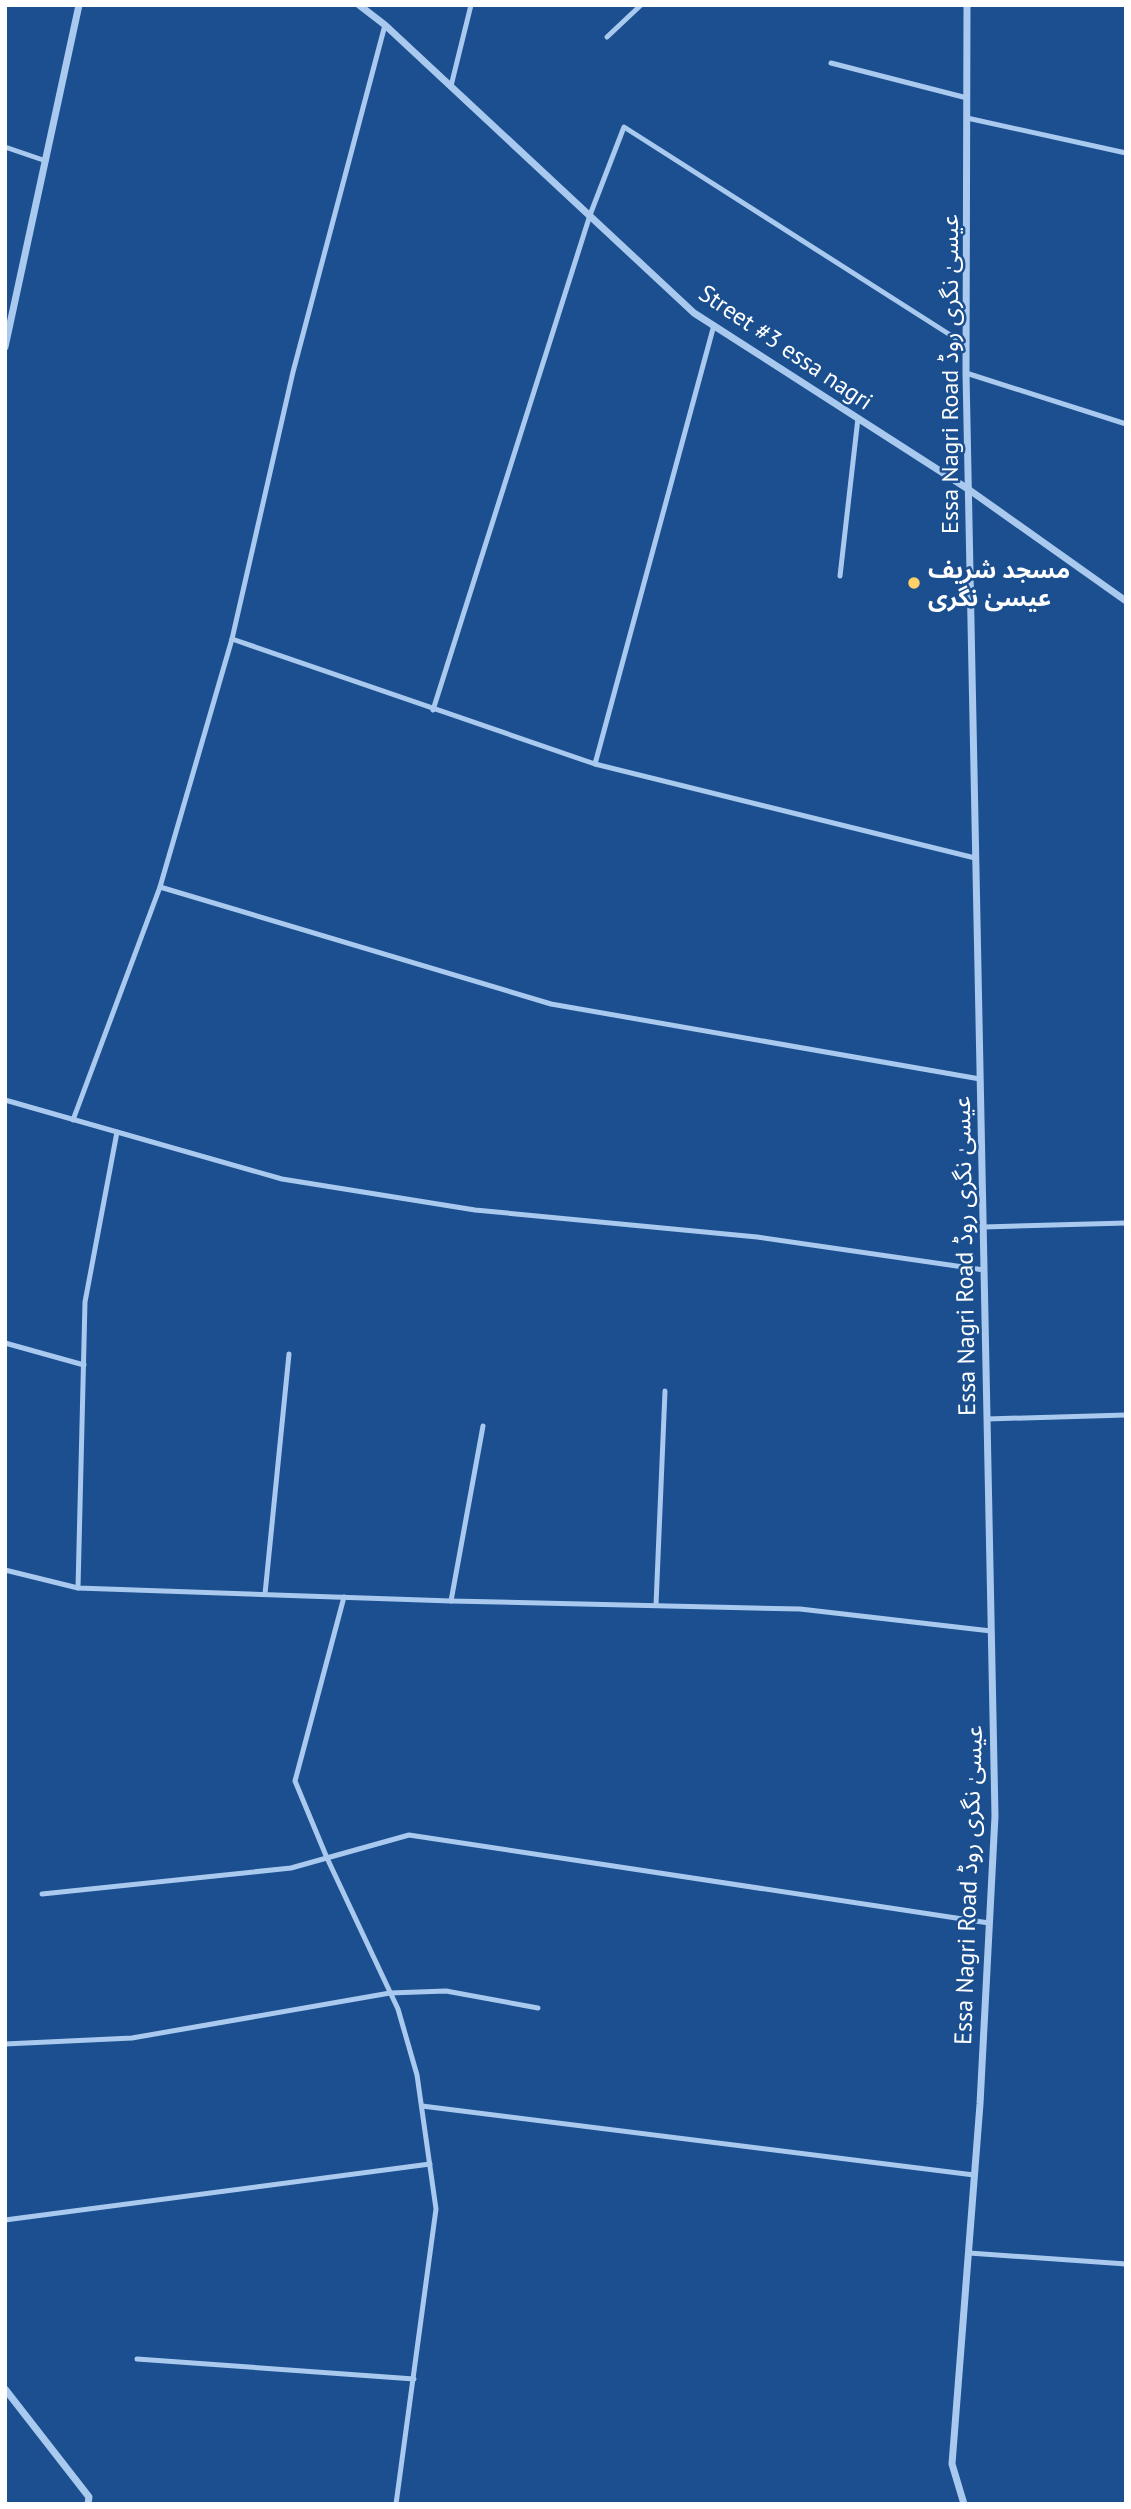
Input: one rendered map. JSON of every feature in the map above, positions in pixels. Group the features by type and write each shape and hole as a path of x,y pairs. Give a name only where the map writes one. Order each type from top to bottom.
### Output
{"street":[{"path":"5,347 79,5"},
{"name":"Street #3 essa nagri","path":"359,5 385,25 694,313 968,489 1126,601"},
{"name":"Essa Nagri Road عیسیٰ نگری روڈ","path":"964,2504 952,2464 969,2253 995,1816 966,373 967,5"},
{"path":"5,2389 89,2497 88,2504"}],"lane":[{"path":"451,86 471,5"},
{"path":"607,37 641,5"},
{"path":"73,1120 160,887 232,639 293,372 385,25"},
{"path":"831,63 967,97"},
{"path":"967,118 1126,153"},
{"path":"433,710 590,215 624,127 966,345"},
{"path":"5,147 46,161"},
{"path":"595,764 714,325"},
{"path":"966,373 1126,424"},
{"path":"840,576 858,418"},
{"path":"232,639 595,764 975,858"},
{"path":"160,887 551,1004 980,1079"},
{"path":"5,1100 282,1179 475,1210 757,1237 984,1270"},
{"path":"78,1588 85,1302 117,1132"},
{"path":"983,1227 1126,1223"},
{"path":"5,1343 84,1364"},
{"path":"265,1594 289,1354"},
{"path":"656,1605 665,1391"},
{"path":"987,1419 1126,1415"},
{"path":"451,1601 483,1426"},
{"path":"5,1570 78,1588 451,1601 800,1609 991,1631"},
{"path":"344,1597 295,1781 327,1858 398,2009 417,2075 422,2106 436,2210 396,2504"},
{"path":"42,1894 291,1868 409,1835 989,1923"},
{"path":"5,2044 132,2038 390,1993 446,1991 538,2008"},
{"path":"422,2106 974,2175"},
{"path":"5,2220 430,2164"},
{"path":"969,2253 1126,2264"},
{"path":"137,2359 414,2379"}],"place":[{"name":"مسجد شریف عیسیٰ نگری","path":"914,583"}]}
